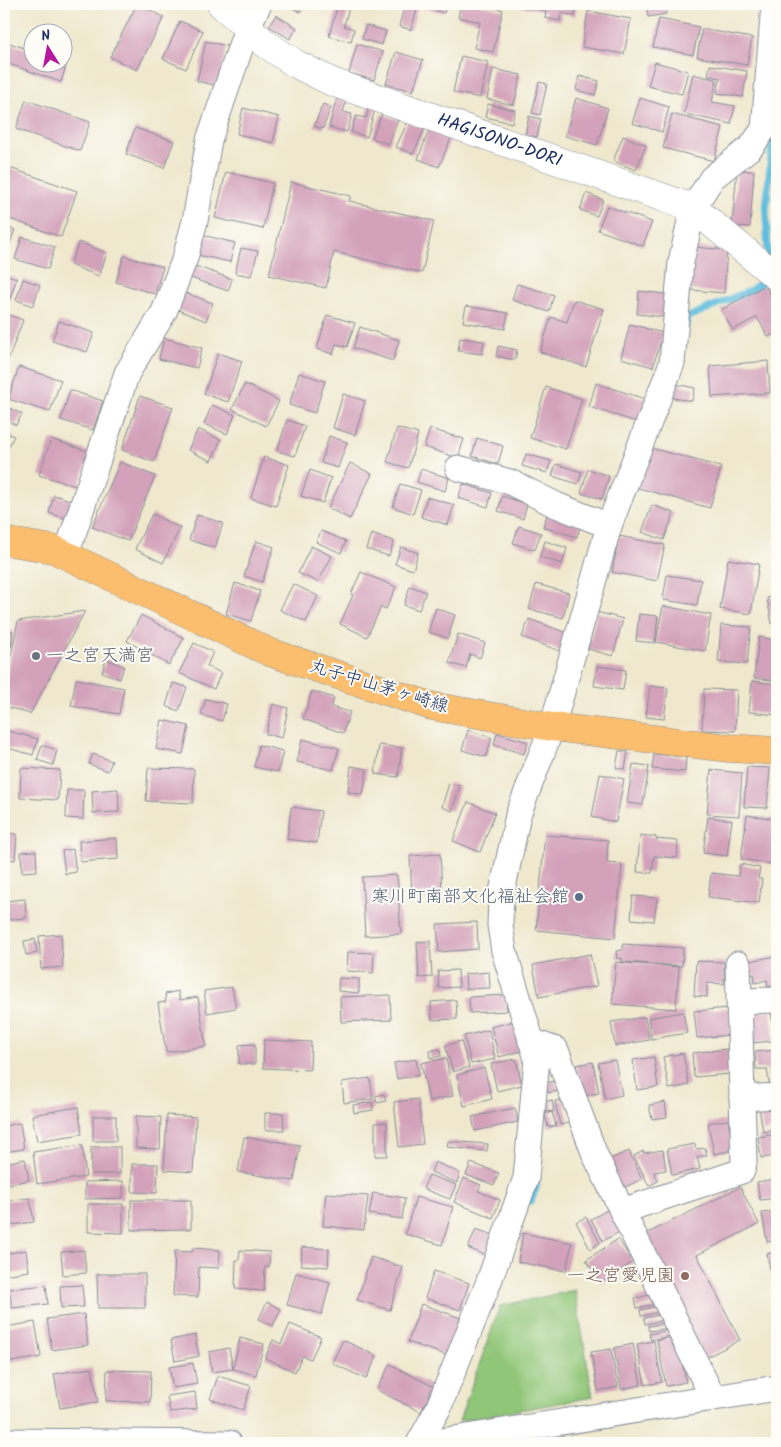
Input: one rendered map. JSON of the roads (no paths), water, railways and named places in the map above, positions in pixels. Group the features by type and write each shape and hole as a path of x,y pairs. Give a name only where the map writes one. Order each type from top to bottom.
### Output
{"main road":[{"name":"丸子中山茅ヶ崎線","path":"4,541 53,549 269,652 431,706 552,728 729,748 777,751"}],"street":[{"name":"HAGISONO-DORI","path":"221,4 266,44 296,64 332,82 693,208 777,277"},
{"path":"66,555 127,373 164,312 185,258 196,221 209,140 247,28 259,4"},
{"path":"419,1443 438,1409 488,1284 526,1178 536,1059 542,1046 504,951 500,925 500,897 518,815 552,728 609,526 672,363 681,262 693,208 712,178 751,147 771,116 774,4"},
{"path":"458,468 510,482 609,526"},
{"path":"622,1211 742,1172 744,1162 738,964"},
{"path":"739,1001 777,1000"},
{"path":"542,1046 556,1050 595,1155 713,1398"},
{"path":"742,1098 777,1096"},
{"path":"429,1443 777,1388"},
{"path":"4,1441 229,1443"}],"waterway":[{"path":"768,256 766,210 773,132"},
{"path":"686,326 688,317 749,291 763,281"},
{"path":"531,1201 536,1188 537,1178"}],"place":[{"name":"一之宮天満宮","path":"36,656"},
{"name":"寒川町南部文化福祉会館","path":"579,897"},
{"name":"一之宮愛児園","path":"685,1276"}]}
